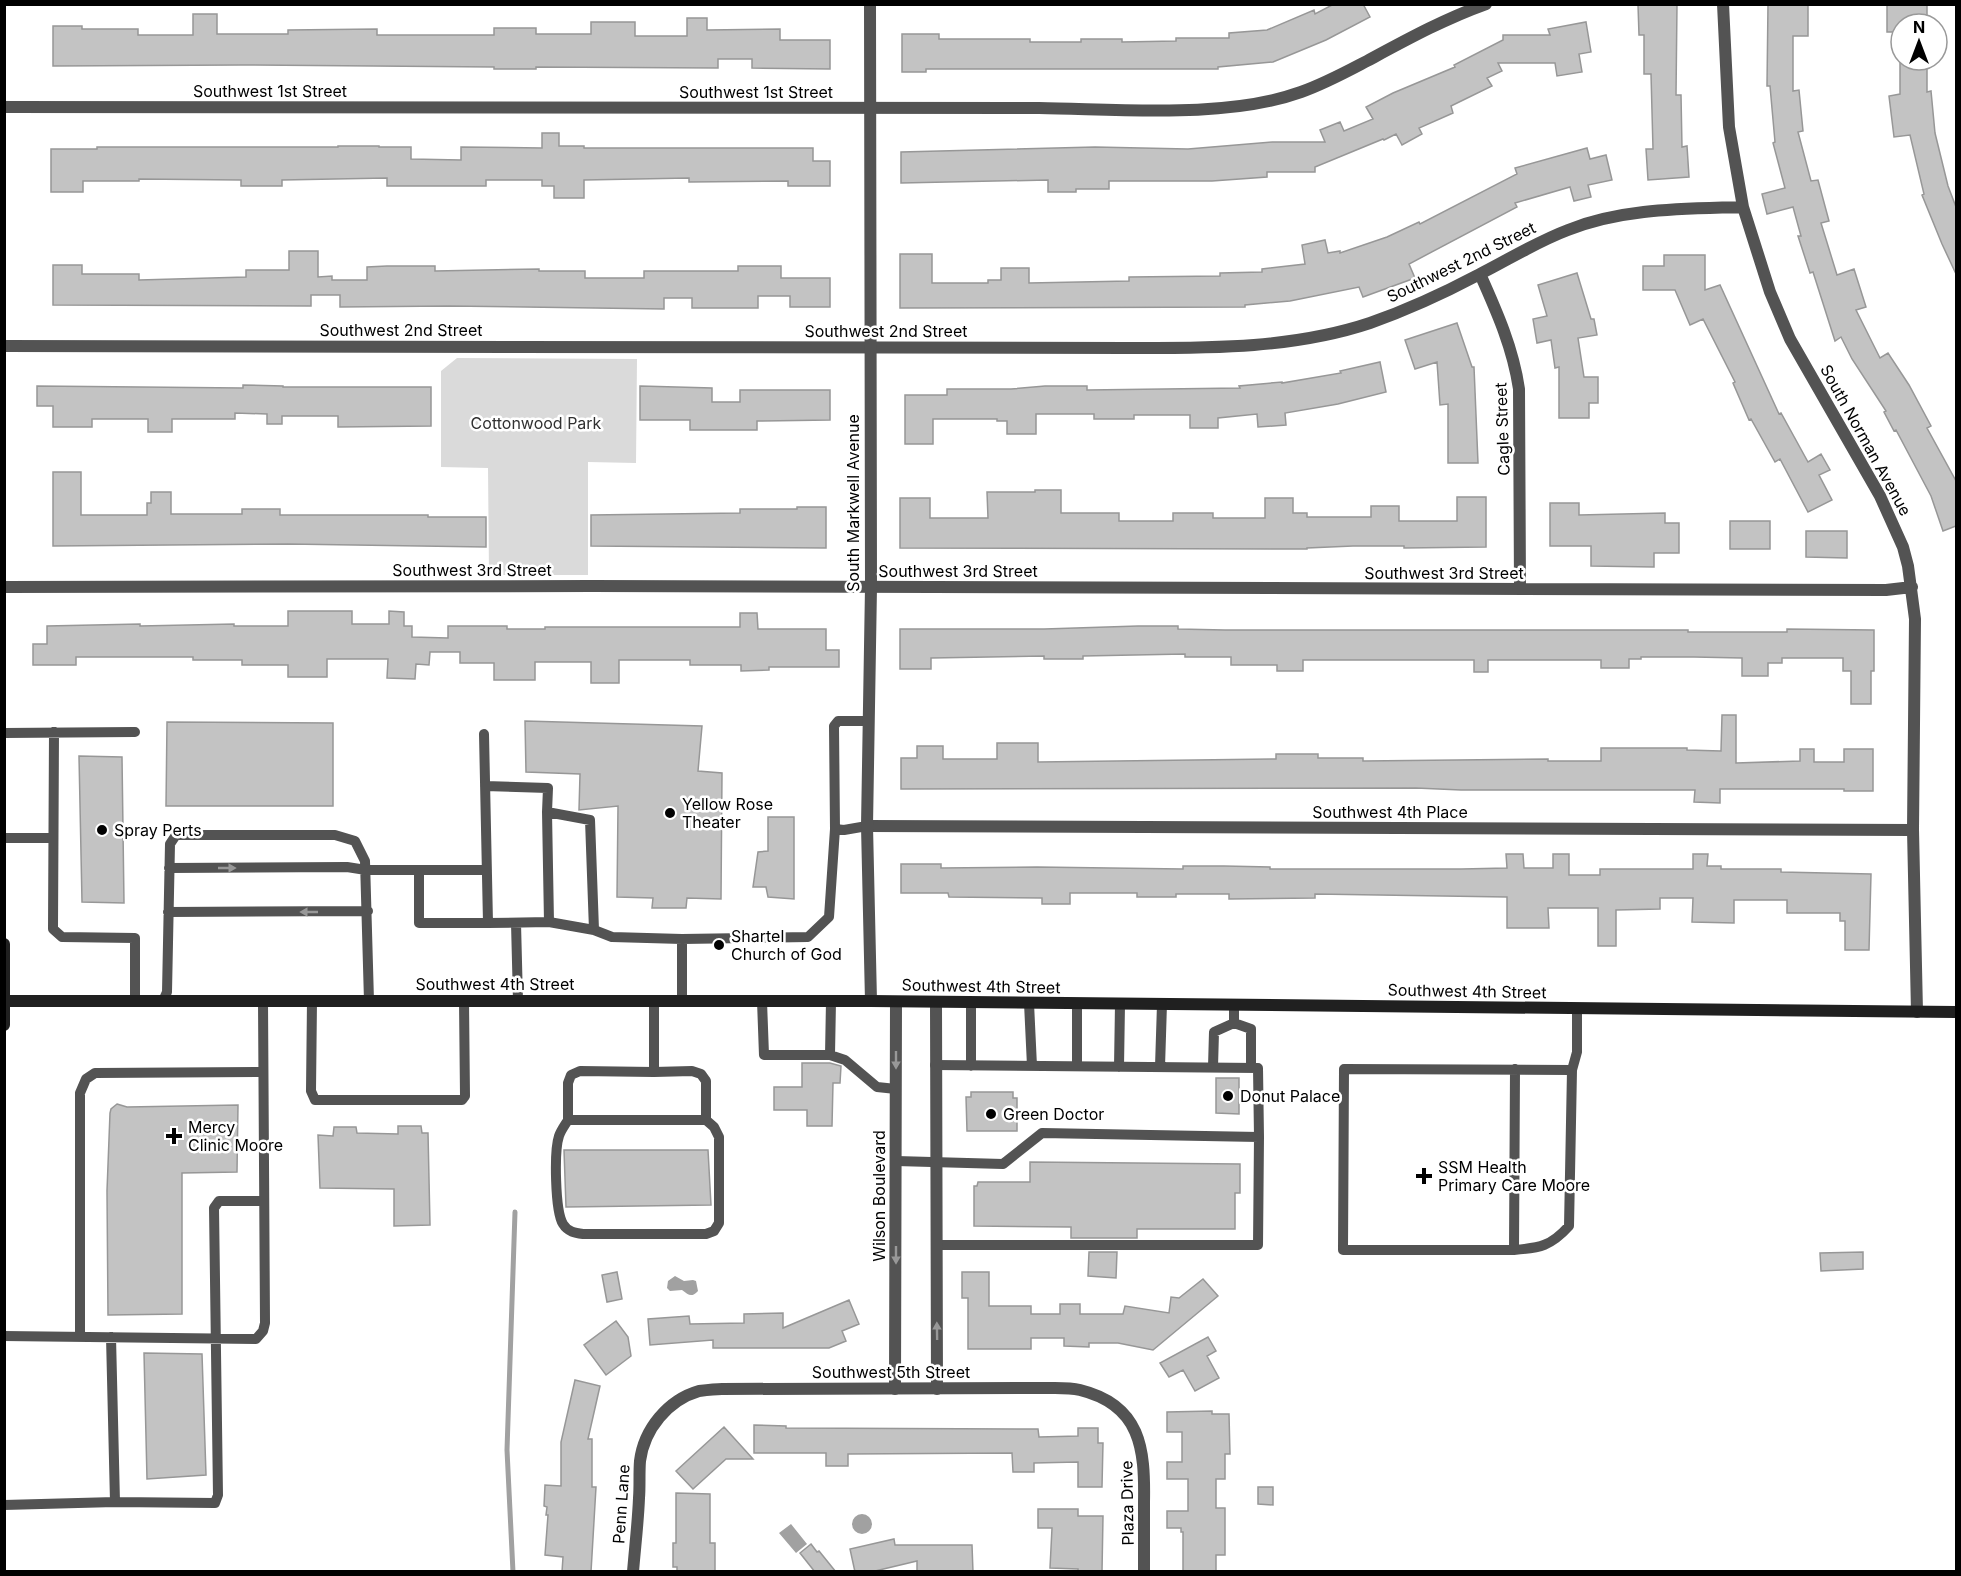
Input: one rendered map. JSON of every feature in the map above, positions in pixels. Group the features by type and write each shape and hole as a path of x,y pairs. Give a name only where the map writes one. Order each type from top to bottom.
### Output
{"main road":[{"path":"4,944 4,1025"},
{"name":"Southwest 4th Street","path":"5,1001 871,1001 1956,1012"}],"street":[{"name":"South Markwell Avenue","path":"870,4 871,587 867,826 871,1001"},
{"name":"Southwest 1st Street","path":"4,107 1167,110 1227,107 1270,101 1301,92 1432,27 1486,4"},
{"name":"South Norman Avenue","path":"1723,4 1728,127 1743,207 1770,292 1790,339 1880,496 1903,547 1912,587 1915,619 1913,830 1917,1012"},
{"name":"Southwest 2nd Street","path":"4,346 1191,348 1282,342 1369,323 1447,291 1531,246 1600,220 1667,209 1743,207"},
{"name":"Cagle Street","path":"1480,274 1505,332 1515,365 1519,389 1520,589"},
{"name":"Southwest 3rd Street","path":"4,587 1886,590 1912,587"},
{"name":"Southwest 4th Place","path":"867,826 1913,830"},
{"name":"Wilson Boulevard","path":"895,1389 896,1002"},
{"path":"936,1002 935,1161 938,1389"},
{"name":"Southwest 5th Street","path":"667,1409 687,1396 700,1391 722,1389 1077,1389 1107,1400 1116,1407"},
{"name":"Plaza Drive","path":"1116,1407 1125,1415 1142,1448 1144,1572"},
{"name":"Penn Lane","path":"633,1572 640,1459 649,1434 667,1409"}],"lane":[{"path":"419,870 419,923 549,922 594,930 612,937 682,939 808,937 829,917 835,830 835,722 869,721"},
{"path":"54,732 53,929 62,937 135,938 135,1000"},
{"path":"4,733 135,732"},
{"path":"484,734 488,923"},
{"path":"485,786 548,788 549,922"},
{"path":"547,812 590,819 594,930"},
{"path":"835,830 867,826"},
{"path":"163,1000 167,992 170,844 176,835 335,835 355,842 365,861 366,870 369,1000"},
{"path":"4,838 54,838"},
{"path":"169,868 347,867 366,870 487,870"},
{"path":"168,912 368,911"},
{"path":"516,923 518,1001"},
{"path":"682,939 682,1001"},
{"path":"4,1336 256,1339 263,1331 265,1323 263,1000"},
{"path":"312,1000 311,1091 315,1100 462,1100 465,1096 464,1000"},
{"path":"654,1001 654,1072"},
{"path":"762,1001 764,1055 830,1055 845,1060 877,1087 896,1089"},
{"path":"830,1055 831,1001"},
{"path":"971,1002 971,1065"},
{"path":"1029,1003 1032,1066"},
{"path":"1077,1004 1077,1066"},
{"path":"1119,1067 1120,1004"},
{"path":"1160,1067 1162,1004"},
{"path":"1234,1005 1234,1023"},
{"path":"1572,1070 1344,1070 1343,1250 1514,1250 1533,1249 1556,1240 1569,1226 1572,1070 1577,1052 1577,1009"},
{"path":"1213,1067 1214,1032 1234,1023 1251,1029 1251,1068"},
{"path":"935,1065 1258,1068 1259,1137 1258,1245 936,1245"},
{"path":"1514,1250 1515,1070"},
{"path":"568,1120 706,1120 714,1127 719,1137 719,1223 714,1231 706,1234 583,1234 571,1232 563,1224 557,1208 557,1149 559,1137 568,1120 568,1083 572,1075 580,1071 692,1071 701,1074 706,1081 706,1120"},
{"path":"80,1337 80,1093 86,1079 95,1073 263,1072"},
{"path":"896,1161 1003,1164 1042,1133 1259,1137"},
{"path":"4,1504 215,1503 218,1495 214,1208 219,1202 264,1201"},
{"path":"111,1337 115,1502"}],"green space":[{"name":"Cottonwood Park","path":"457,358 637,359 636,463 588,462 588,575 489,575 488,468 441,467 441,371"}],"shaded area":[{"path":"675,1276 684,1281 696,1281 698,1291 692,1295 682,1290 670,1291 667,1288 668,1281"},
{"path":"862,1514 869,1517 872,1524 869,1531 862,1534 855,1531 852,1524 855,1517"},
{"path":"791,1524 807,1544 796,1553 779,1533"}],"building":[{"path":"1334,4 1363,4 1370,17 1326,40 1273,62 1218,67 1218,69 926,69 926,72 902,72 902,34 939,34 939,39 1030,39 1030,42 1081,42 1081,39 1122,39 1122,42 1176,41 1176,38 1229,38 1229,33 1267,30 1314,10 1315,14"},
{"path":"1677,4 1676,95 1681,95 1682,147 1687,146 1689,177 1648,180 1646,149 1653,149 1651,74 1644,74 1644,35 1639,35 1638,5"},
{"path":"1768,4 1808,4 1808,36 1793,36 1793,91 1799,90 1803,131 1798,132 1811,181 1818,180 1829,221 1821,223 1837,275 1854,269 1866,307 1856,310 1880,358 1888,353 1909,385 1931,426 1927,428 1956,481 1956,526 1943,531 1931,496 1896,430 1894,431 1884,412 1886,411 1852,359 1841,337 1835,341 1813,272 1810,273 1798,236 1801,236 1793,207 1767,214 1762,194 1785,188 1773,143 1775,142 1770,86 1767,86"},
{"path":"1887,4 1927,4 1927,12 1889,12 1889,32 1887,32"},
{"path":"193,14 217,14 217,34 288,34 288,30 377,29 377,35 494,35 494,28 536,28 536,34 591,34 591,22 635,22 635,36 687,36 687,18 707,18 707,30 780,29 780,40 830,40 830,69 752,68 752,59 718,59 718,68 53,66 53,26 82,26 82,29 138,29 138,35 193,35"},
{"path":"1586,22 1591,52 1579,54 1582,72 1557,76 1555,63 1498,63 1502,71 1487,78 1492,86 1451,106 1453,113 1419,128 1422,134 1402,145 1396,134 1315,167 1315,172 1267,172 1267,177 1212,181 1109,181 1109,189 1076,189 1076,192 1048,192 1048,180 901,183 901,152 1095,147 1188,149 1272,142 1325,142 1320,130 1340,122 1344,131 1373,119 1366,107 1455,67 1454,65 1503,40 1503,35 1550,35 1548,29"},
{"path":"1900,72 1927,72 1927,92 1931,91 1935,133 1948,186 1956,207 1956,274 1922,195 1924,194 1910,135 1894,137 1889,96 1900,94"},
{"path":"542,133 559,133 559,146 584,146 584,148 813,148 813,161 830,161 830,186 788,186 788,181 689,182 689,178 584,180 584,198 554,198 554,186 542,186 542,180 486,180 486,186 387,186 387,178 282,180 282,186 241,186 241,180 139,179 139,181 83,181 83,192 51,192 51,149 379,146 411,147 411,159 461,160 461,147 542,148"},
{"path":"1587,148 1590,159 1606,155 1612,180 1588,185 1591,197 1574,201 1570,187 1515,203 1517,207 1409,264 1415,278 1363,297 1359,287 1290,301 1245,305 1245,307 900,308 900,254 932,254 932,283 988,283 988,280 1001,280 1001,268 1029,268 1029,283 1129,281 1129,277 1220,276 1220,273 1262,272 1262,269 1305,264 1302,245 1325,240 1328,253 1340,251 1340,253 1387,237 1419,222 1420,224 1517,174 1515,168"},
{"path":"289,251 318,251 318,277 332,276 332,280 367,280 367,267 387,266 435,266 435,271 539,269 539,271 585,271 585,278 644,278 644,271 738,271 738,266 781,266 781,278 830,278 830,307 790,307 790,296 758,296 758,308 692,308 692,298 664,298 664,309 340,307 340,295 311,295 311,306 53,305 53,265 82,265 82,274 139,274 139,280 246,277 246,270 289,270"},
{"path":"1664,255 1705,255 1705,290 1720,285 1779,414 1781,413 1808,462 1821,454 1830,470 1819,475 1832,500 1808,512 1780,459 1775,462 1751,419 1749,420 1733,383 1735,382 1703,319 1690,325 1675,290 1643,290 1643,266 1664,266"},
{"path":"1577,273 1591,319 1594,319 1597,335 1578,338 1584,377 1598,377 1598,403 1589,403 1589,418 1559,418 1559,367 1555,368 1551,340 1537,343 1533,319 1547,316 1538,285"},
{"path":"1457,323 1472,367 1474,367 1478,463 1448,463 1448,404 1440,405 1437,362 1415,369 1405,340"},
{"path":"1380,362 1386,392 1338,404 1285,413 1286,425 1258,427 1257,414 1218,418 1218,428 1190,428 1190,415 1134,415 1134,419 1094,419 1094,414 1036,414 1036,434 1007,434 1007,421 933,419 933,444 905,444 905,395 947,395 947,389 1011,389 1045,386 1087,386 1087,390 1240,388 1239,386 1282,383 1341,373 1340,371"},
{"path":"243,385 431,387 431,426 338,427 338,416 282,416 282,424 267,424 267,414 235,413 235,419 172,419 172,432 148,432 148,419 92,419 92,427 53,427 53,406 37,406 37,386 243,388"},
{"path":"640,386 712,388 712,402 740,402 740,390 830,390 830,420 757,421 757,430 690,430 690,420 640,420"},
{"path":"53,472 81,472 81,515 147,515 147,503 151,503 151,492 171,492 171,514 242,514 242,509 280,509 280,515 486,517 486,547 288,544 53,546"},
{"path":"1035,490 1061,490 1061,513 1119,513 1119,521 1173,521 1173,513 1213,513 1213,518 1265,518 1265,498 1293,498 1293,513 1307,513 1307,517 1371,517 1371,506 1399,506 1399,521 1457,521 1457,497 1486,497 1486,547 900,548 900,498 930,498 930,518 988,518 987,492 1035,492"},
{"path":"1550,503 1579,503 1579,515 1665,513 1665,523 1679,523 1679,553 1654,553 1654,567 1591,566 1591,546 1550,546"},
{"path":"797,507 826,507 826,548 591,546 591,515 740,513 740,509 797,509"},
{"path":"1730,521 1770,521 1770,549 1730,549"},
{"path":"1806,531 1847,531 1847,558 1806,557"},
{"path":"288,611 352,611 352,624 389,624 389,611 404,612 404,626 412,626 412,637 448,638 448,626 507,626 507,629 740,627 740,613 757,613 758,629 826,629 826,650 839,650 839,667 769,667 769,670 741,671 741,665 690,665 690,660 619,660 619,683 591,683 591,662 535,662 535,680 494,680 494,663 460,663 460,652 430,652 429,665 416,664 415,679 387,678 388,659 327,659 327,677 288,677 288,665 242,665 242,660 193,660 193,657 76,657 76,665 33,665 33,644 47,644 47,626 234,624 234,626 288,626"},
{"path":"1178,626 1178,629 1225,630 1787,632 1787,629 1874,630 1874,671 1871,671 1871,704 1851,704 1851,671 1843,671 1843,658 1782,658 1782,663 1768,663 1768,676 1742,676 1742,658 1694,657 1629,659 1629,668 1601,668 1601,660 1488,660 1488,672 1474,672 1474,660 1303,660 1303,671 1277,671 1277,665 1231,665 1231,657 1185,657 1185,654 1083,656 1083,659 1044,659 1044,656 931,658 931,669 900,669 900,629 1044,629"},
{"path":"1722,715 1736,715 1736,763 1800,761 1800,749 1814,749 1814,762 1844,762 1844,749 1873,749 1873,791 1720,789 1720,803 1694,802 1695,790 901,789 901,758 917,758 917,746 943,746 943,759 997,759 997,743 1038,743 1038,762 1276,759 1276,754 1318,754 1318,758 1363,758 1363,761 1548,759 1548,761 1601,761 1601,748 1687,748 1687,750 1721,751"},
{"name":"Yellow Rose Theater","path":"525,721 702,726 698,771 722,773 721,899 687,898 686,908 652,908 653,898 617,897 618,806 579,810 580,774 526,772"},
{"path":"167,722 333,723 333,806 166,806"},
{"name":"Spray Perts","path":"79,756 122,757 124,903 82,902"},
{"path":"768,817 794,817 794,899 768,897 766,887 753,887 758,852 768,851"},
{"path":"1506,854 1523,854 1524,868 1553,868 1553,854 1569,854 1569,875 1600,875 1600,869 1693,869 1693,854 1708,854 1707,866 1721,866 1721,869 1781,869 1781,872 1871,874 1869,950 1845,950 1845,921 1840,921 1840,913 1787,913 1787,900 1734,900 1734,923 1692,922 1693,898 1660,898 1660,909 1616,910 1616,946 1598,946 1598,908 1548,908 1549,928 1507,928 1507,897 1315,894 1315,898 1229,899 1229,894 1137,897 1137,893 1070,893 1070,904 1042,904 1042,898 949,897 948,893 901,893 901,864 941,864 941,868 1183,869 1183,866 1224,866 1270,867 1270,869 1461,869 1507,868"},
{"path":"802,1063 830,1063 841,1066 840,1083 833,1083 832,1126 807,1126 807,1110 774,1110 774,1087 802,1087"},
{"name":"Donut Palace","path":"1216,1078 1239,1078 1239,1114 1216,1113"},
{"name":"Green Doctor","path":"971,1092 1013,1092 1013,1098 1017,1098 1017,1131 967,1131 966,1097 971,1097"},
{"path":"117,1104 127,1107 238,1105 237,1172 182,1173 182,1314 108,1315 107,1191 110,1113"},
{"path":"398,1126 421,1126 422,1133 428,1133 430,1225 394,1226 394,1189 320,1188 318,1135 333,1136 334,1127 356,1127 357,1133 398,1134"},
{"path":"564,1150 708,1150 711,1205 566,1207"},
{"path":"1030,1162 1240,1164 1240,1193 1235,1193 1235,1229 1137,1229 1137,1238 1071,1238 1071,1227 974,1226 974,1186 977,1186 978,1182 1030,1182"},
{"path":"1089,1252 1117,1252 1116,1278 1088,1276"},
{"path":"1863,1252 1863,1269 1821,1271 1820,1253"},
{"path":"617,1272 622,1299 607,1302 602,1275"},
{"path":"962,1272 989,1272 989,1306 1031,1306 1031,1314 1060,1314 1060,1304 1080,1304 1080,1314 1123,1314 1125,1306 1169,1313 1171,1297 1179,1298 1203,1279 1218,1296 1153,1350 1118,1343 1089,1343 1089,1347 1064,1346 1064,1338 1031,1338 1031,1349 968,1349 968,1298 962,1298"},
{"path":"849,1300 859,1324 842,1331 846,1341 829,1348 713,1348 713,1340 650,1345 648,1319 689,1316 690,1324 744,1323 744,1314 783,1313 783,1328"},
{"path":"616,1321 628,1337 631,1356 606,1375 584,1345"},
{"path":"1208,1337 1216,1351 1207,1356 1219,1378 1195,1391 1183,1370 1169,1377 1160,1363"},
{"path":"144,1353 202,1354 206,1475 147,1479"},
{"path":"575,1380 600,1386 588,1439 592,1439 592,1487 596,1487 591,1572 562,1572 563,1557 545,1555 548,1515 546,1515 547,1507 544,1506 545,1485 561,1486 561,1442"},
{"path":"1212,1411 1212,1414 1229,1414 1230,1454 1225,1454 1225,1479 1216,1479 1216,1508 1225,1508 1225,1555 1216,1555 1216,1572 1183,1572 1183,1532 1181,1528 1167,1528 1167,1511 1188,1511 1188,1479 1167,1479 1167,1462 1182,1462 1182,1432 1167,1432 1167,1412"},
{"path":"754,1425 786,1426 786,1428 1038,1429 1039,1437 1078,1436 1078,1428 1098,1428 1098,1443 1103,1443 1102,1487 1078,1487 1078,1462 1034,1463 1034,1472 1013,1472 1012,1453 848,1454 848,1466 826,1466 826,1453 754,1453"},
{"path":"724,1427 753,1459 726,1459 693,1489 676,1471"},
{"path":"1258,1487 1273,1487 1273,1505 1258,1504"},
{"path":"676,1493 710,1494 710,1543 715,1543 715,1572 677,1572 677,1567 673,1567 673,1543 676,1543"},
{"path":"1038,1509 1078,1509 1078,1516 1103,1516 1102,1572 1078,1572 1078,1569 1050,1568 1052,1528 1038,1528"},
{"path":"894,1539 895,1545 972,1545 973,1572 917,1572 917,1561 871,1572 855,1572 850,1549"},
{"path":"811,1544 836,1572 815,1572 800,1553"}],"waterway":[{"path":"513,1572 507,1450 515,1212"}],"place":[{"name":"Yellow Rose Theater","path":"670,813"},
{"name":"Spray Perts","path":"102,830"},
{"name":"Shartel Church of God","path":"719,945"},
{"name":"Donut Palace","path":"1228,1096"},
{"name":"Green Doctor","path":"991,1114"},
{"name":"Mercy Clinic Moore","path":"174,1136"},
{"name":"SSM Health Primary Care Moore","path":"1424,1176"}]}
